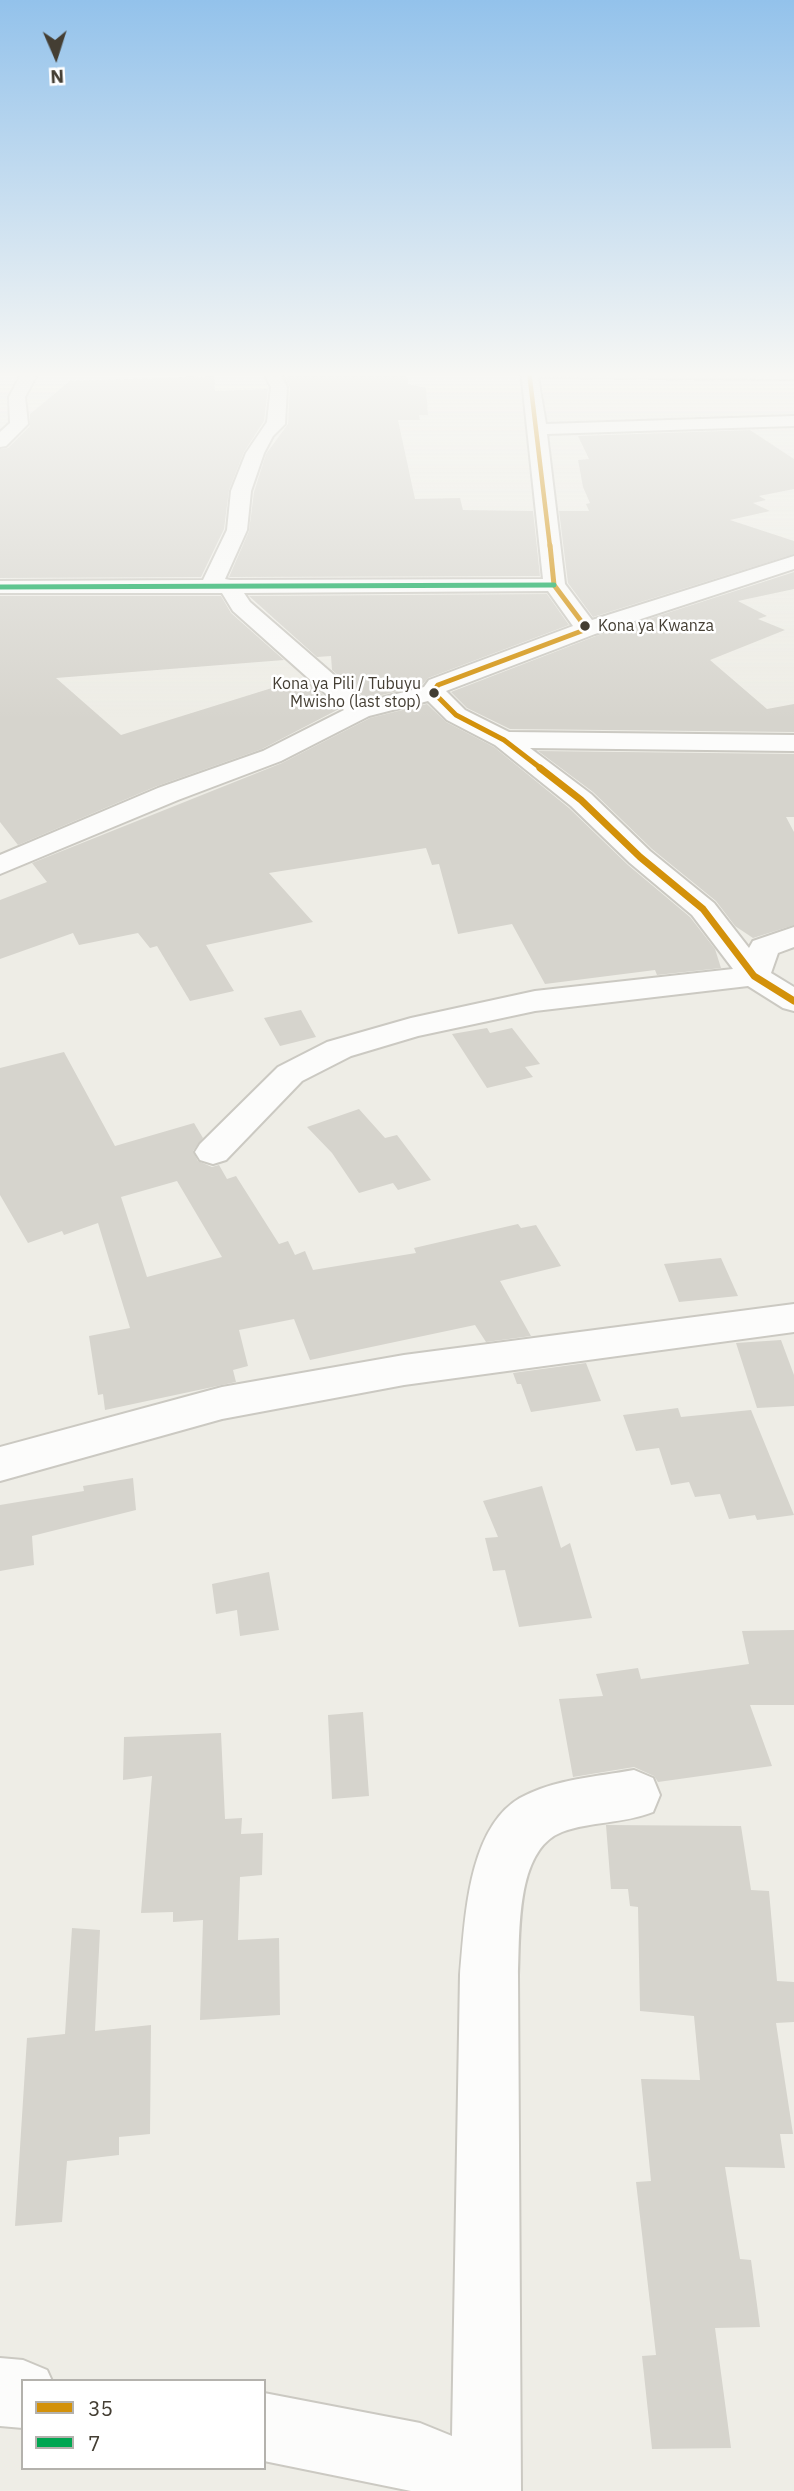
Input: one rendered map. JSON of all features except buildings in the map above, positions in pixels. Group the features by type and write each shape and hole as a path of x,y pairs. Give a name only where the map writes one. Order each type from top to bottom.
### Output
{"street":[{"path":"242,487 237,530 213,582 229,586 241,606 360,711"},
{"path":"544,487 554,584 587,629"},
{"path":"0,865 169,794 272,756 360,711 433,692 438,685 587,629 794,562"},
{"path":"0,587 554,584"},
{"path":"433,692 456,715 504,740 581,800 640,857 703,909 754,976 794,1001"},
{"path":"504,740 794,743"},
{"path":"754,976 764,948 794,936"},
{"path":"213,1152 290,1074 339,1049 411,1028 535,1001 754,976"},
{"path":"0,1464 222,1404 391,1372 794,1318"},
{"path":"266,2427 420,2458 460,2474 477,2488 486,2491 489,1975 496,1900 507,1851 516,1835 531,1820 560,1808 634,1795"},
{"path":"0,2392 21,2394"}],"transit line":[{"name":"35","path":"544,487 554,585 587,629 438,685 433,692 456,715 504,740 581,800 640,857 703,909 754,976 794,1001"},
{"name":"7","path":"0,587 554,585"}],"place":[{"name":"Kona ya Kwanza","path":"585,626"},
{"name":"Kona ya Pili / Tubuyu Mwisho (last stop)","path":"434,693"}]}
